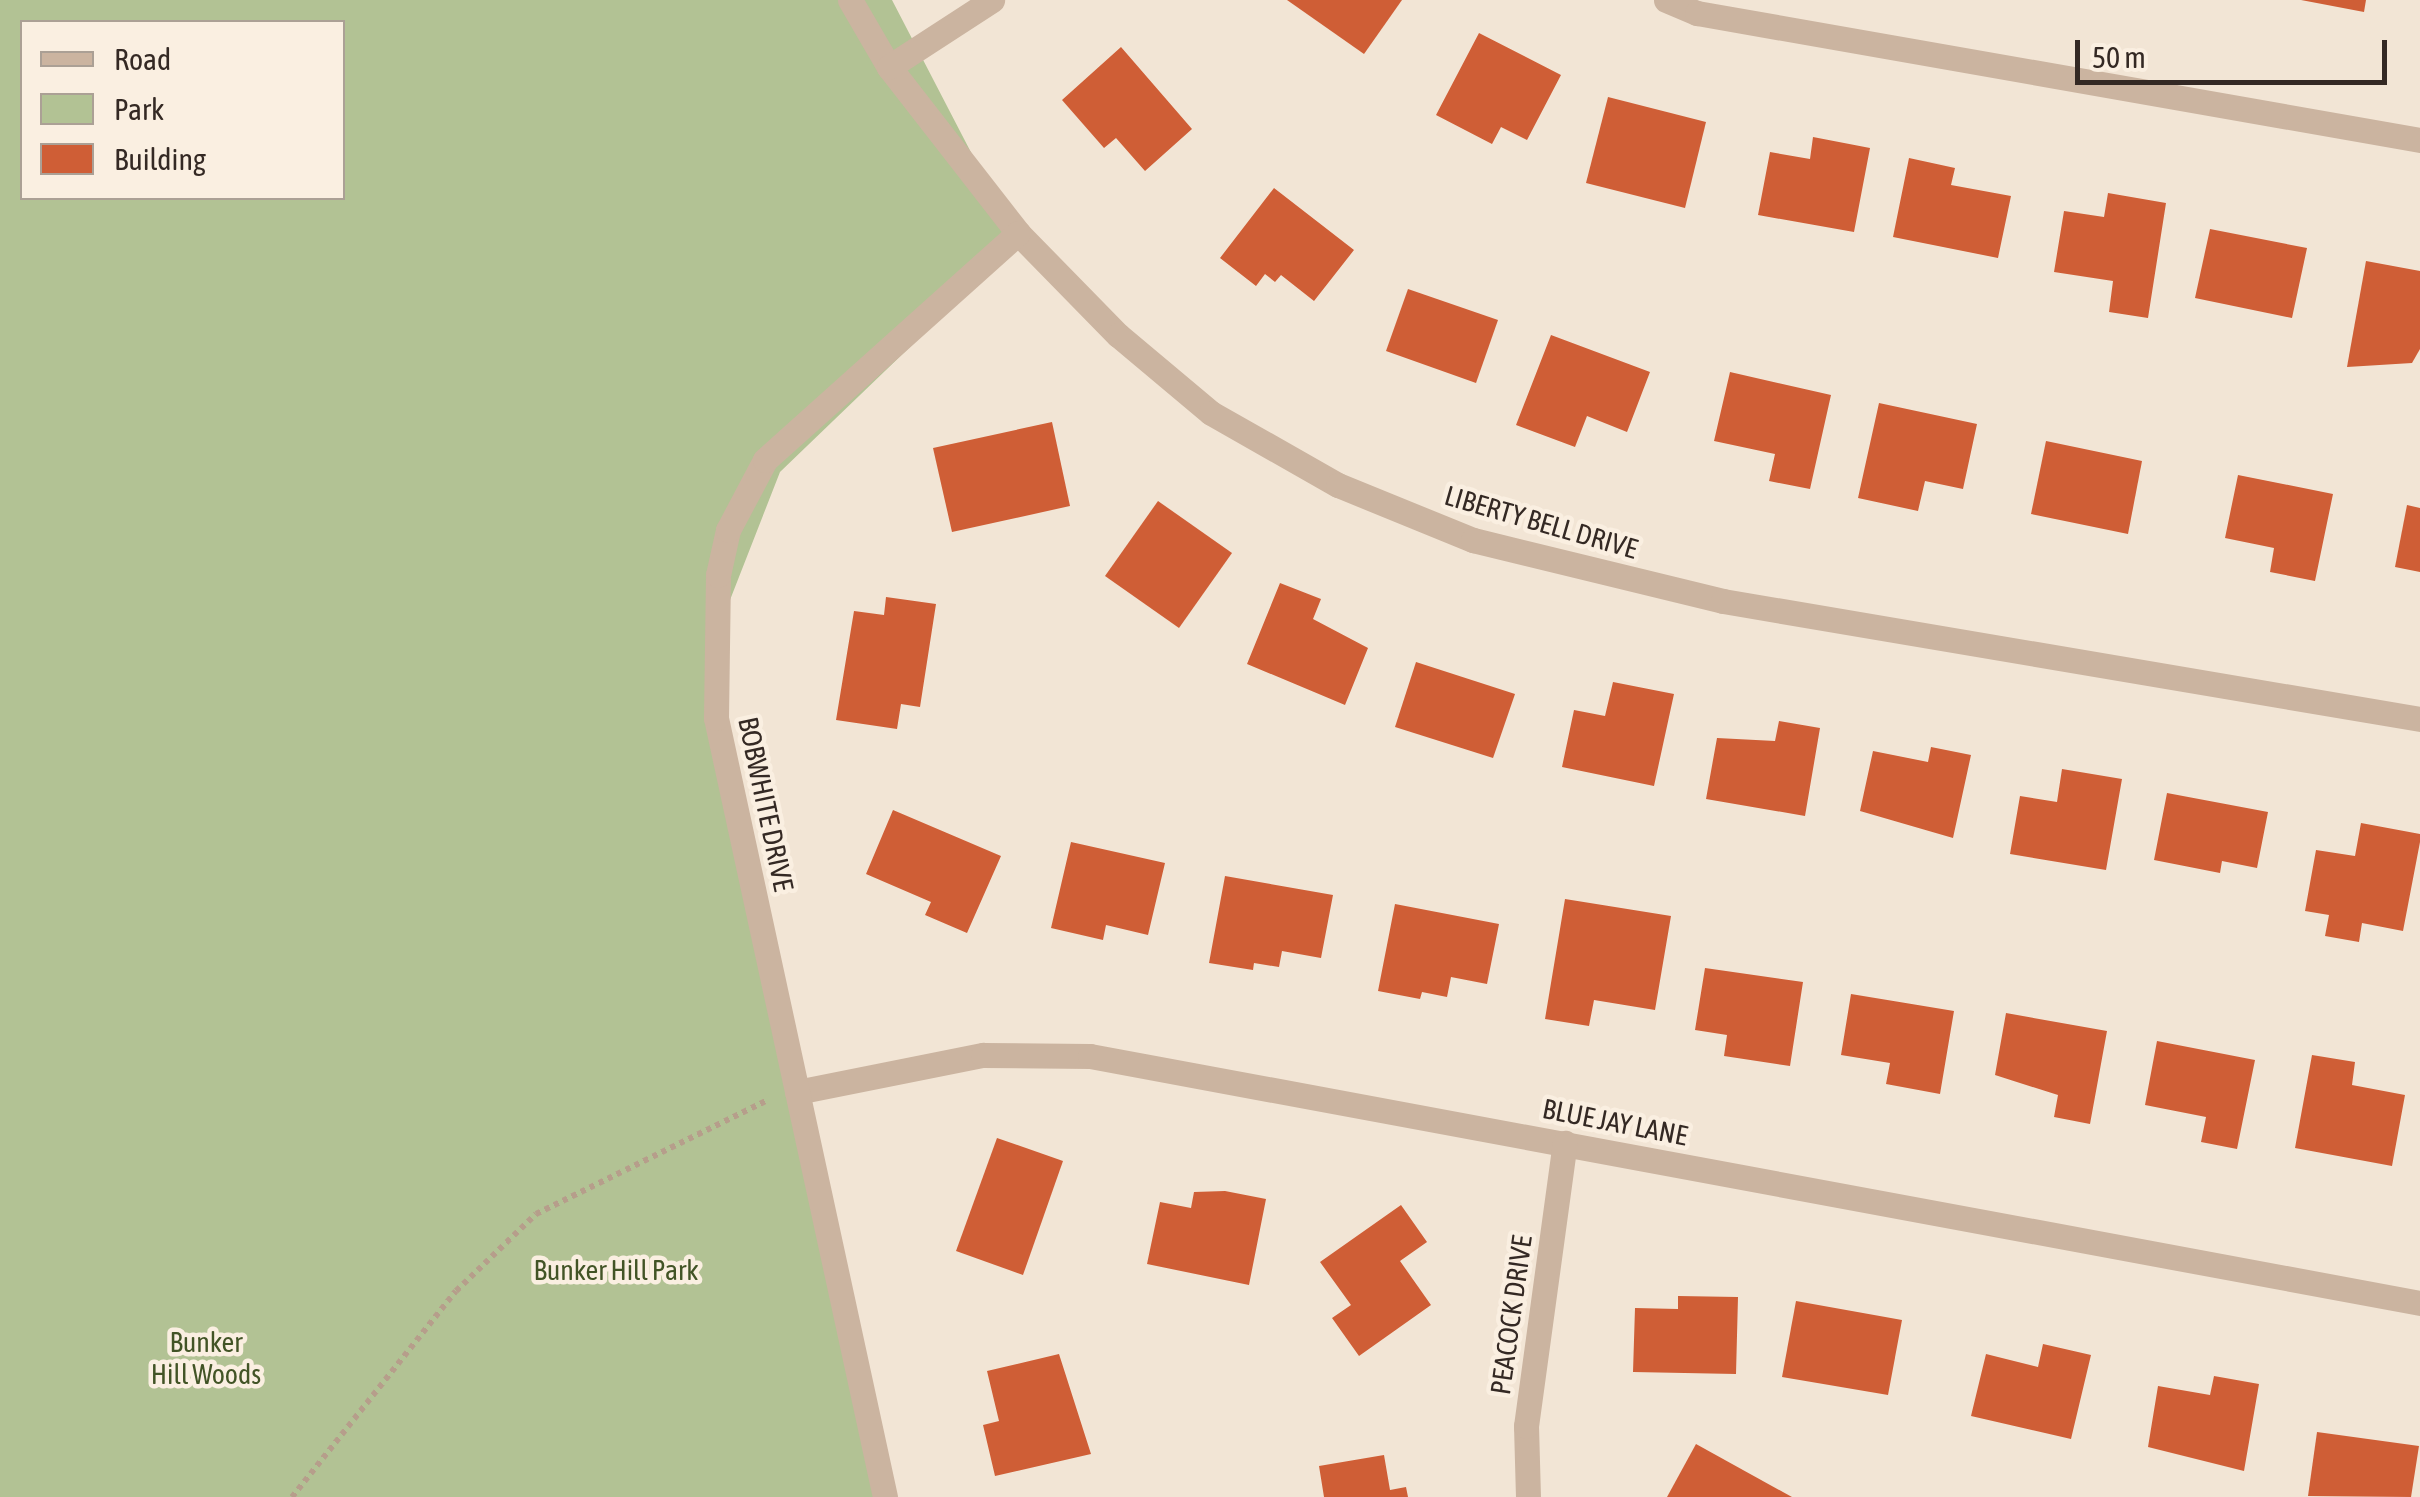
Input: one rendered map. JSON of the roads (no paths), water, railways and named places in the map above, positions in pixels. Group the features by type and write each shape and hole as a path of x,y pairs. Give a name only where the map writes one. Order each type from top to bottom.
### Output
{"street":[{"name":"LIBERTY BELL DRIVE","path":"850,0 889,67 1018,233 1211,412 1338,485 1473,540 1723,600 2420,719"},
{"path":"889,67 992,0"},
{"path":"1666,0 1698,14 2420,140"},
{"name":"BOBWHITE DRIVE","path":"885,1497 716,718 712,646 728,530 765,460 1018,233"},
{"name":"BLUE JAY LANE","path":"797,1092 983,1055 1090,1056 2420,1304"},
{"name":"PEACOCK DRIVE","path":"1528,1497 1526,1426 1565,1143"}],"park label":[{"name":"Bunker Hill Park","path":"616,1270"},
{"name":"Bunker Hill Woods","path":"206,1358"}]}
